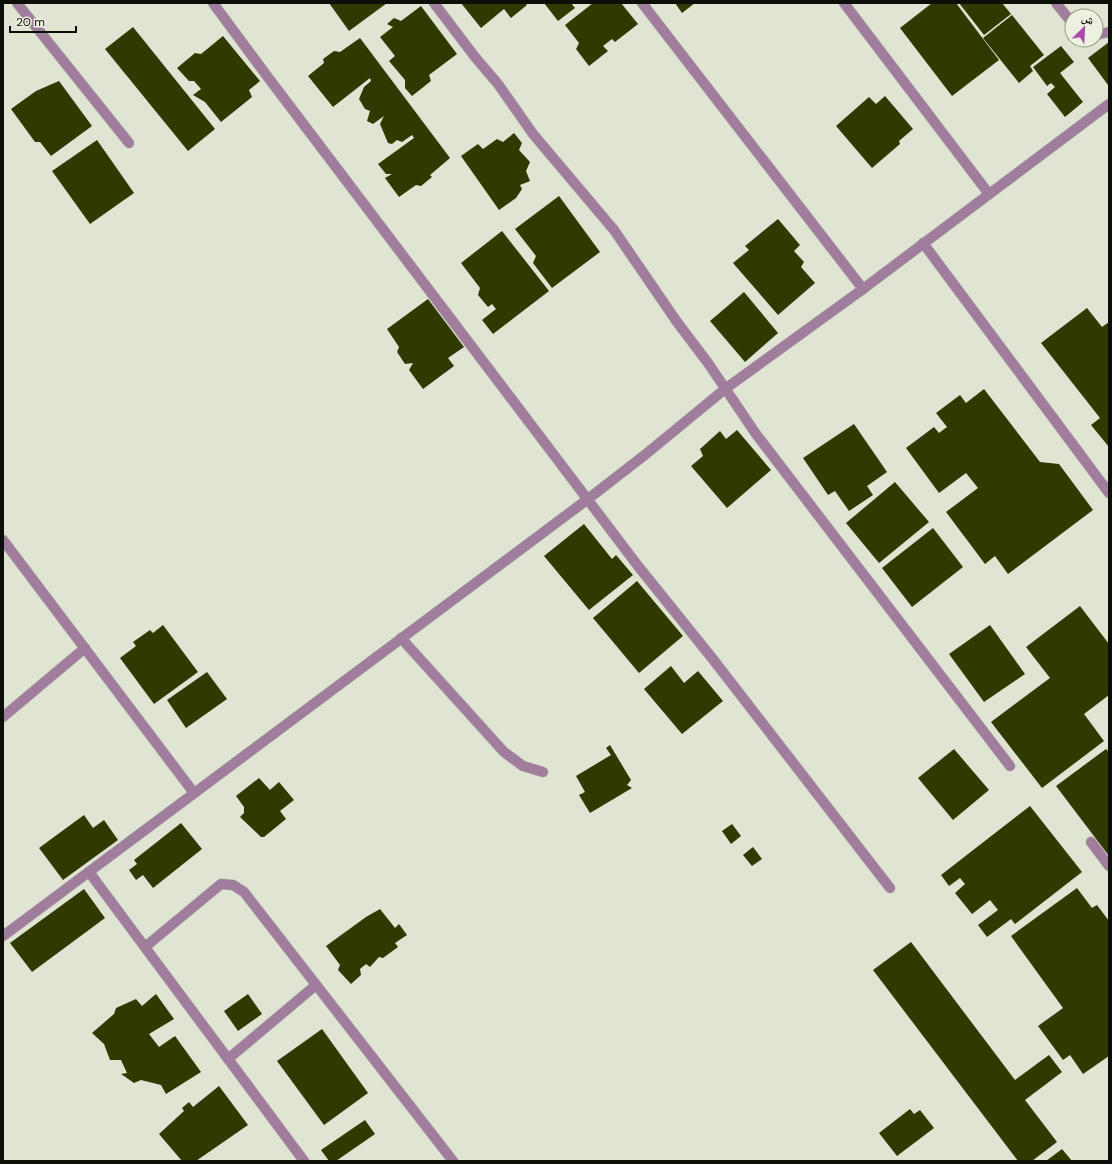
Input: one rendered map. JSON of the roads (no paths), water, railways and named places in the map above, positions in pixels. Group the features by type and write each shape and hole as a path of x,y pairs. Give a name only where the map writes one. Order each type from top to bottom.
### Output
{"street":[{"path":"17,3 128,143"},
{"path":"214,3 638,566 717,664 890,888"},
{"path":"434,3 475,57 498,84 533,134 614,230 756,434 1010,766"},
{"path":"642,3 864,289"},
{"path":"844,3 989,194"},
{"path":"1056,3 1064,13"},
{"path":"3,936 588,499 646,454 725,389 864,289 1109,104"},
{"path":"923,243 1109,493"},
{"path":"3,540 194,793"},
{"path":"401,638 504,752 522,766 542,772"},
{"path":"3,717 84,648"},
{"path":"1091,842 1109,866"},
{"path":"89,872 304,1161"},
{"path":"145,947 221,884 233,885 244,892 453,1161"},
{"path":"228,1059 316,985"}]}
